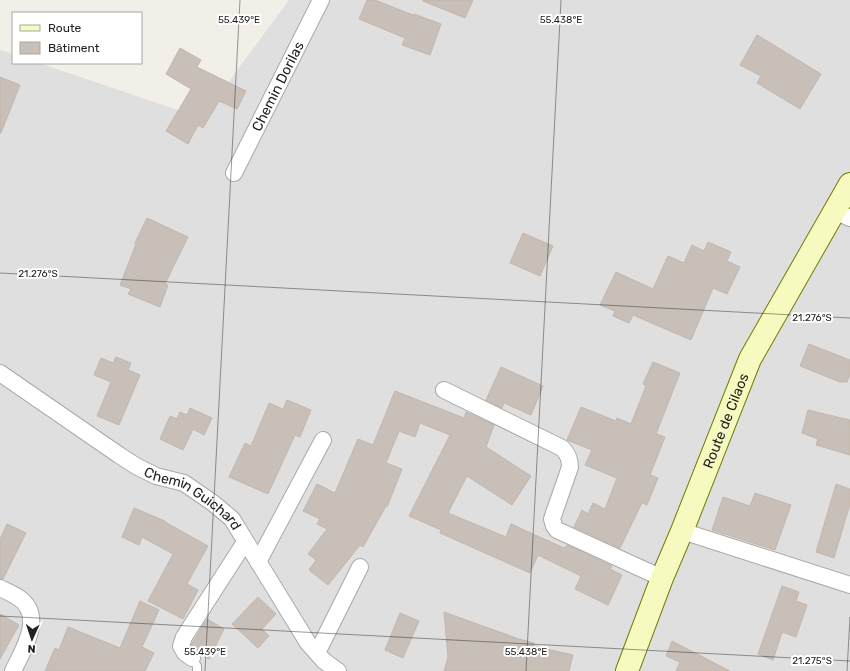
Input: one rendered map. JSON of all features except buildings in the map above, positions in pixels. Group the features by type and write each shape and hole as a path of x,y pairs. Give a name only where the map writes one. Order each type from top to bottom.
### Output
{"main road":[{"name":"Route de Cilaos","path":"628,671 662,578 750,359 842,214 850,184"}],"street":[{"name":"Chemin Dorilas","path":"234,173 321,0"},
{"name":"Chemin Guichard","path":"0,373 124,459 156,476 184,483 213,503 232,519 308,642 324,661 338,671"},
{"path":"444,390 562,448 567,453 570,460 570,467 552,519 557,530 662,578"},
{"path":"258,562 323,440"},
{"path":"682,530 850,585"},
{"path":"195,665 181,646 184,637 246,542"},
{"path":"317,653 360,567"},
{"path":"0,588 20,599 28,608 31,620 30,633 13,671"}],"shaded area":[{"path":"289,0 850,0 850,671 0,671 0,50 12,54 12,64 42,64 202,118"}]}
